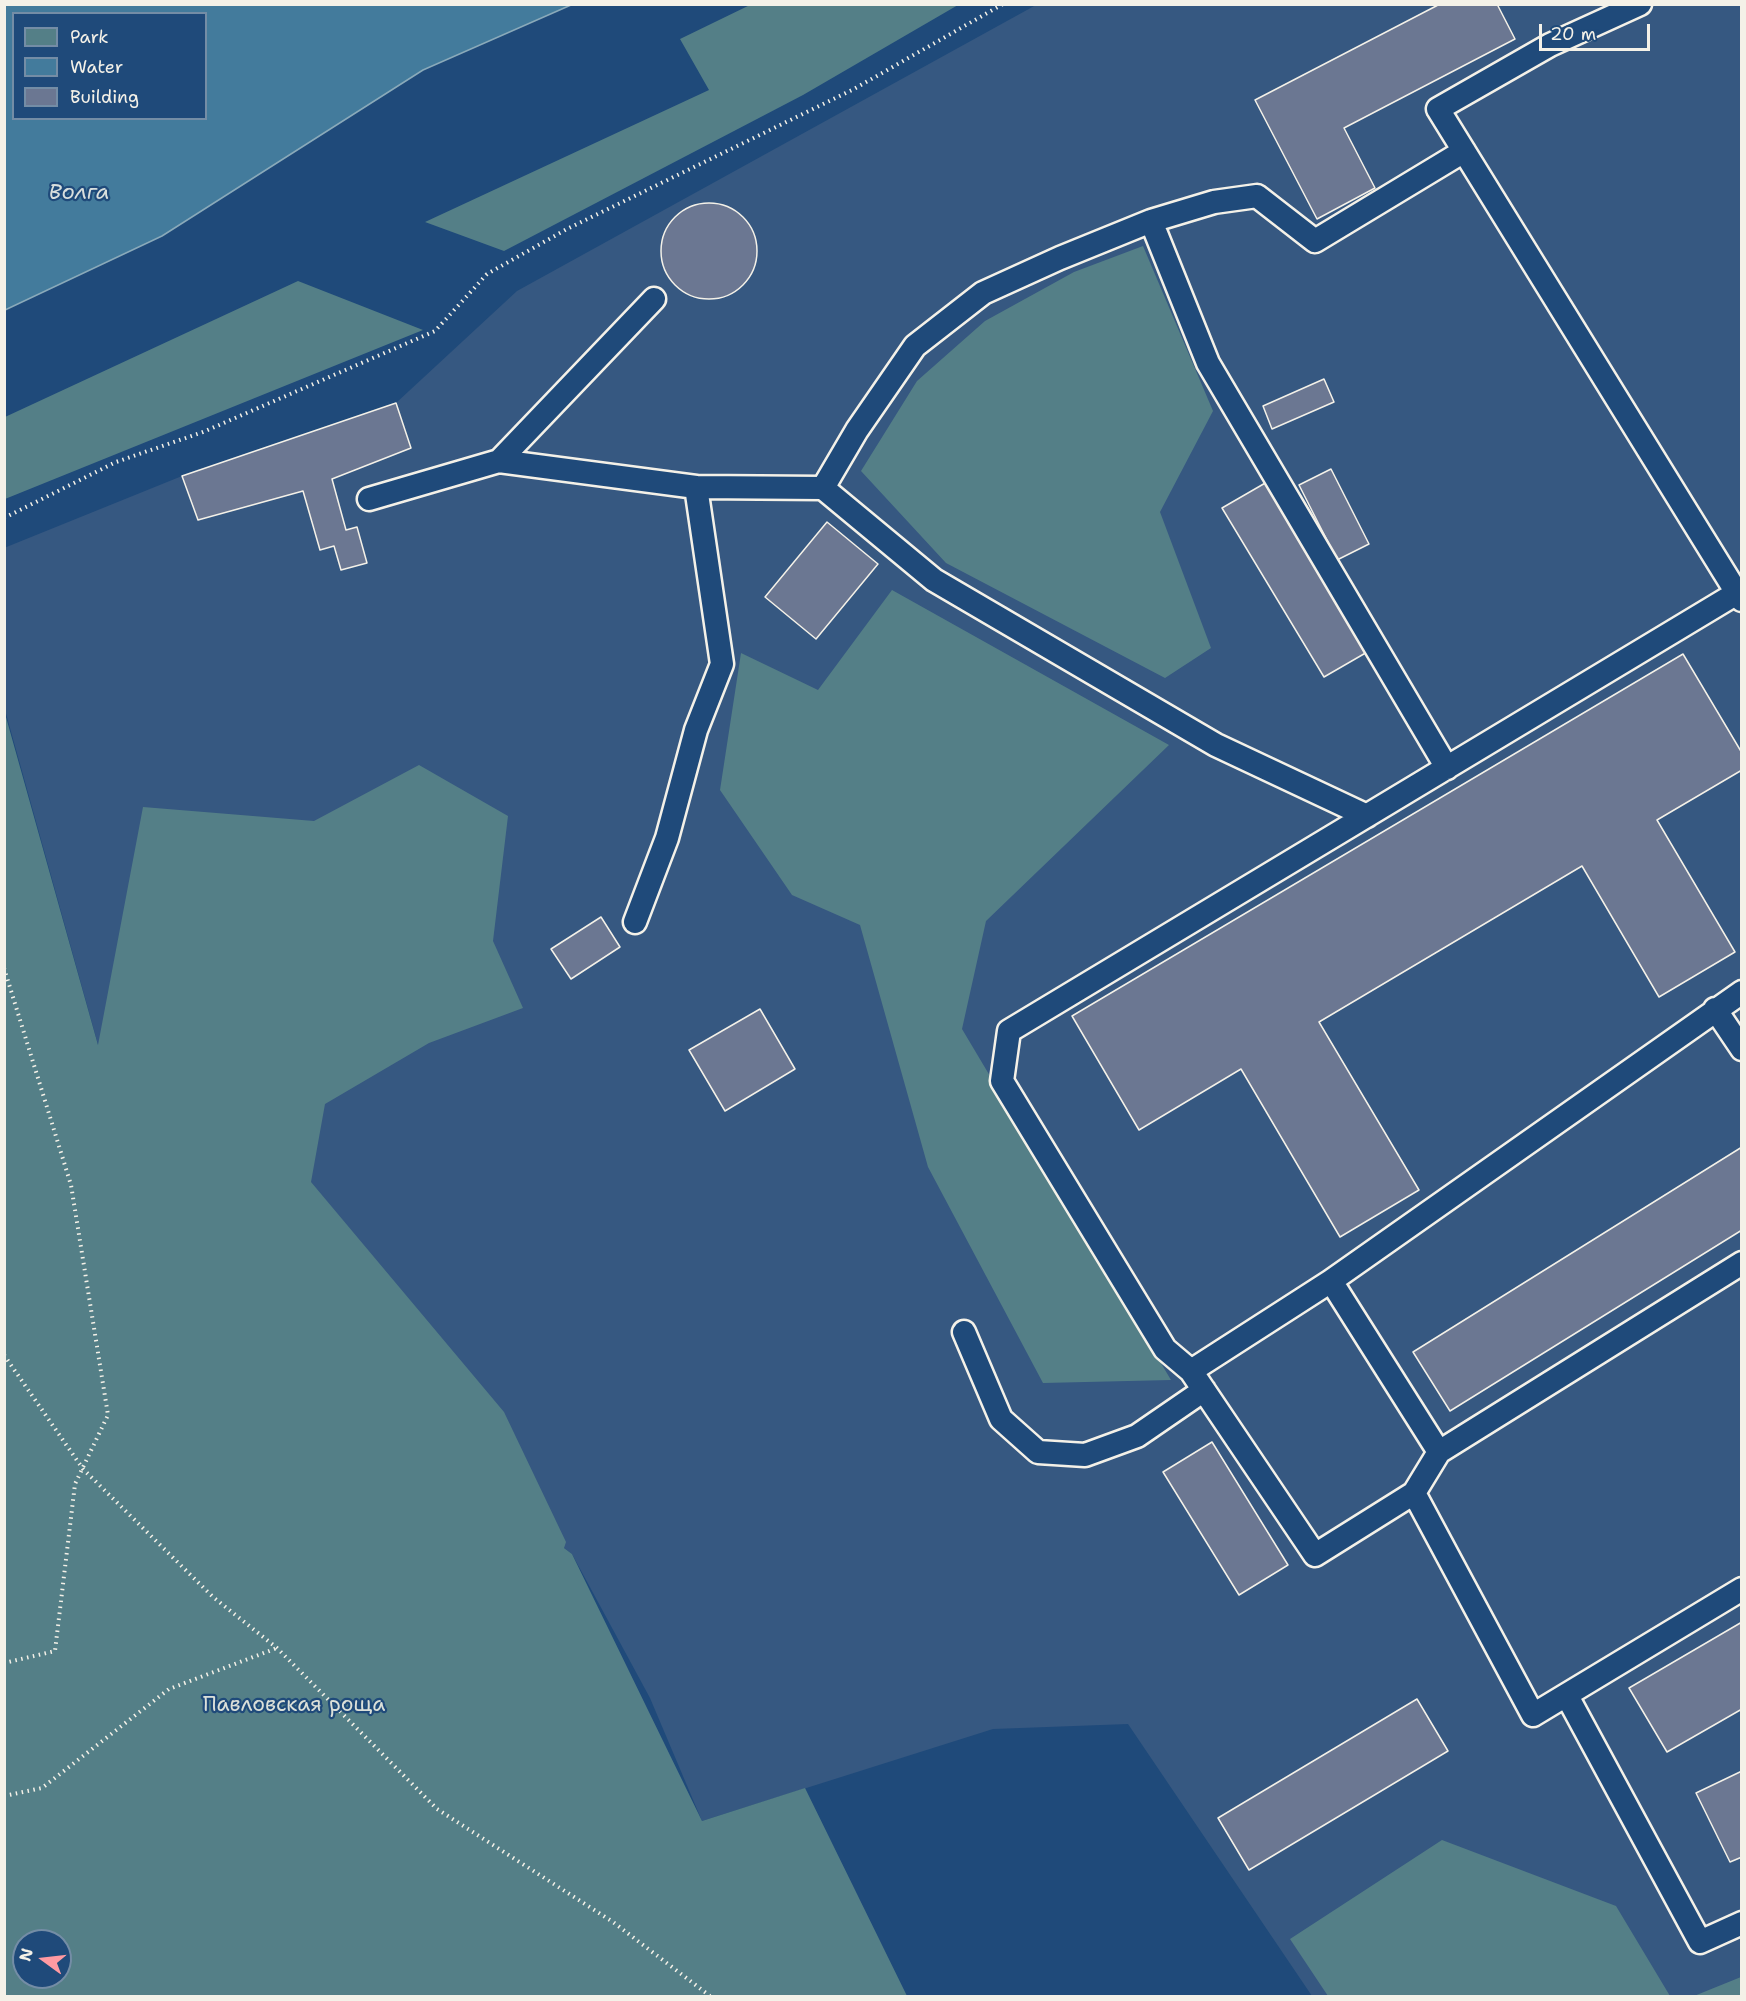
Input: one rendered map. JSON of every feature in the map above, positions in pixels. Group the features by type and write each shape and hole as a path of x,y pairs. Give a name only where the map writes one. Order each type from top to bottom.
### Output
{"lane":[{"path":"1640,4 1550,45 1438,109 1739,597 1447,768 1009,1031 1002,1082 1165,1349 1191,1371 1316,1555 1414,1493 1439,1452 1742,1263"},
{"path":"824,488 857,430 915,346 984,293 1060,258 1151,221 1214,202 1257,196 1315,241 1464,151"},
{"path":"1151,221 1208,363 1447,768"},
{"path":"499,461 654,299"},
{"path":"369,499 499,461 696,487 824,488 934,580 1216,745 1367,816"},
{"path":"635,922 667,838 696,730 722,664 696,487"},
{"path":"1191,1371 1331,1281 1742,992"},
{"path":"1715,1009 1742,1049"},
{"path":"1331,1281 1439,1452"},
{"path":"964,1332 1001,1419 1038,1452 1085,1455 1137,1436 1204,1390"},
{"path":"1414,1493 1533,1715 1742,1589"},
{"path":"1567,1696 1700,1942 1742,1923"}],"path":[{"path":"4,518 116,462 203,432 435,331 487,274 567,230 854,89 1003,4"},
{"path":"4,968 71,1185 108,1415 75,1484 55,1651 4,1663"},
{"path":"4,1355 83,1469 213,1597 277,1648 437,1809 614,1922 710,1996"},
{"path":"4,1796 42,1788 169,1689 277,1648"}],"shaded area":[{"path":"1036,5 1741,5 1741,1996 1312,1996 1128,1724 993,1729 702,1821 650,1698 572,1554 149,1228 5,710 4,548 182,476 396,403 517,291"}],"green space":[{"path":"752,4 958,5 803,95 504,251 425,222 709,90 680,39"},
{"path":"1143,246 1213,411 1160,512 1211,648 1165,678 946,563 861,471 917,381 985,321 1074,272"},
{"path":"298,281 423,330 5,499 5,417"},
{"path":"892,590 1169,745 986,921 962,1029 1171,1380 1043,1383 928,1167 860,925 792,895 720,790 741,653 818,690"},
{"name":"Павловская роща","path":"4,710 98,1045 143,807 314,821 419,765 508,816 493,941 523,1008 429,1043 325,1104 311,1182 504,1412 566,1542 564,1548 572,1554 702,1821 805,1788 907,1996 5,1996"},
{"path":"1442,1840 1616,1906 1670,1996 1328,1996 1290,1939"},
{"path":"1741,1977 1741,1996 1694,1996"}],"water":[{"name":"Волга","path":"5,4 571,5 423,70 162,236 5,310"}],"building":[{"path":"1440,4 1497,4 1515,39 1344,128 1375,188 1317,219 1255,100"},
{"path":"709,203 727,206 743,217 754,233 757,251 754,269 743,285 727,296 709,299 691,296 675,285 664,269 661,251 664,233 675,217 691,206"},
{"path":"1324,379 1334,402 1272,429 1263,406"},
{"path":"396,403 411,448 332,479 346,530 357,527 367,563 341,570 334,546 320,550 303,491 198,520 182,476"},
{"path":"1331,469 1369,544 1337,560 1299,485"},
{"path":"1267,482 1369,651 1324,677 1222,508"},
{"path":"827,522 878,564 816,639 765,597"},
{"path":"1683,654 1742,753 1742,770 1657,820 1735,952 1659,997 1582,866 1319,1022 1419,1190 1340,1237 1241,1069 1139,1130 1072,1016"},
{"path":"601,917 620,947 571,979 551,949"},
{"path":"760,1009 795,1069 725,1111 689,1050"},
{"path":"1742,1147 1742,1230 1450,1411 1413,1352"},
{"path":"1212,1442 1288,1565 1239,1595 1163,1472"},
{"path":"1742,1622 1742,1709 1667,1752 1629,1688"},
{"path":"1417,1699 1448,1751 1249,1870 1218,1818"},
{"path":"1742,1771 1742,1857 1730,1862 1696,1793"}]}
